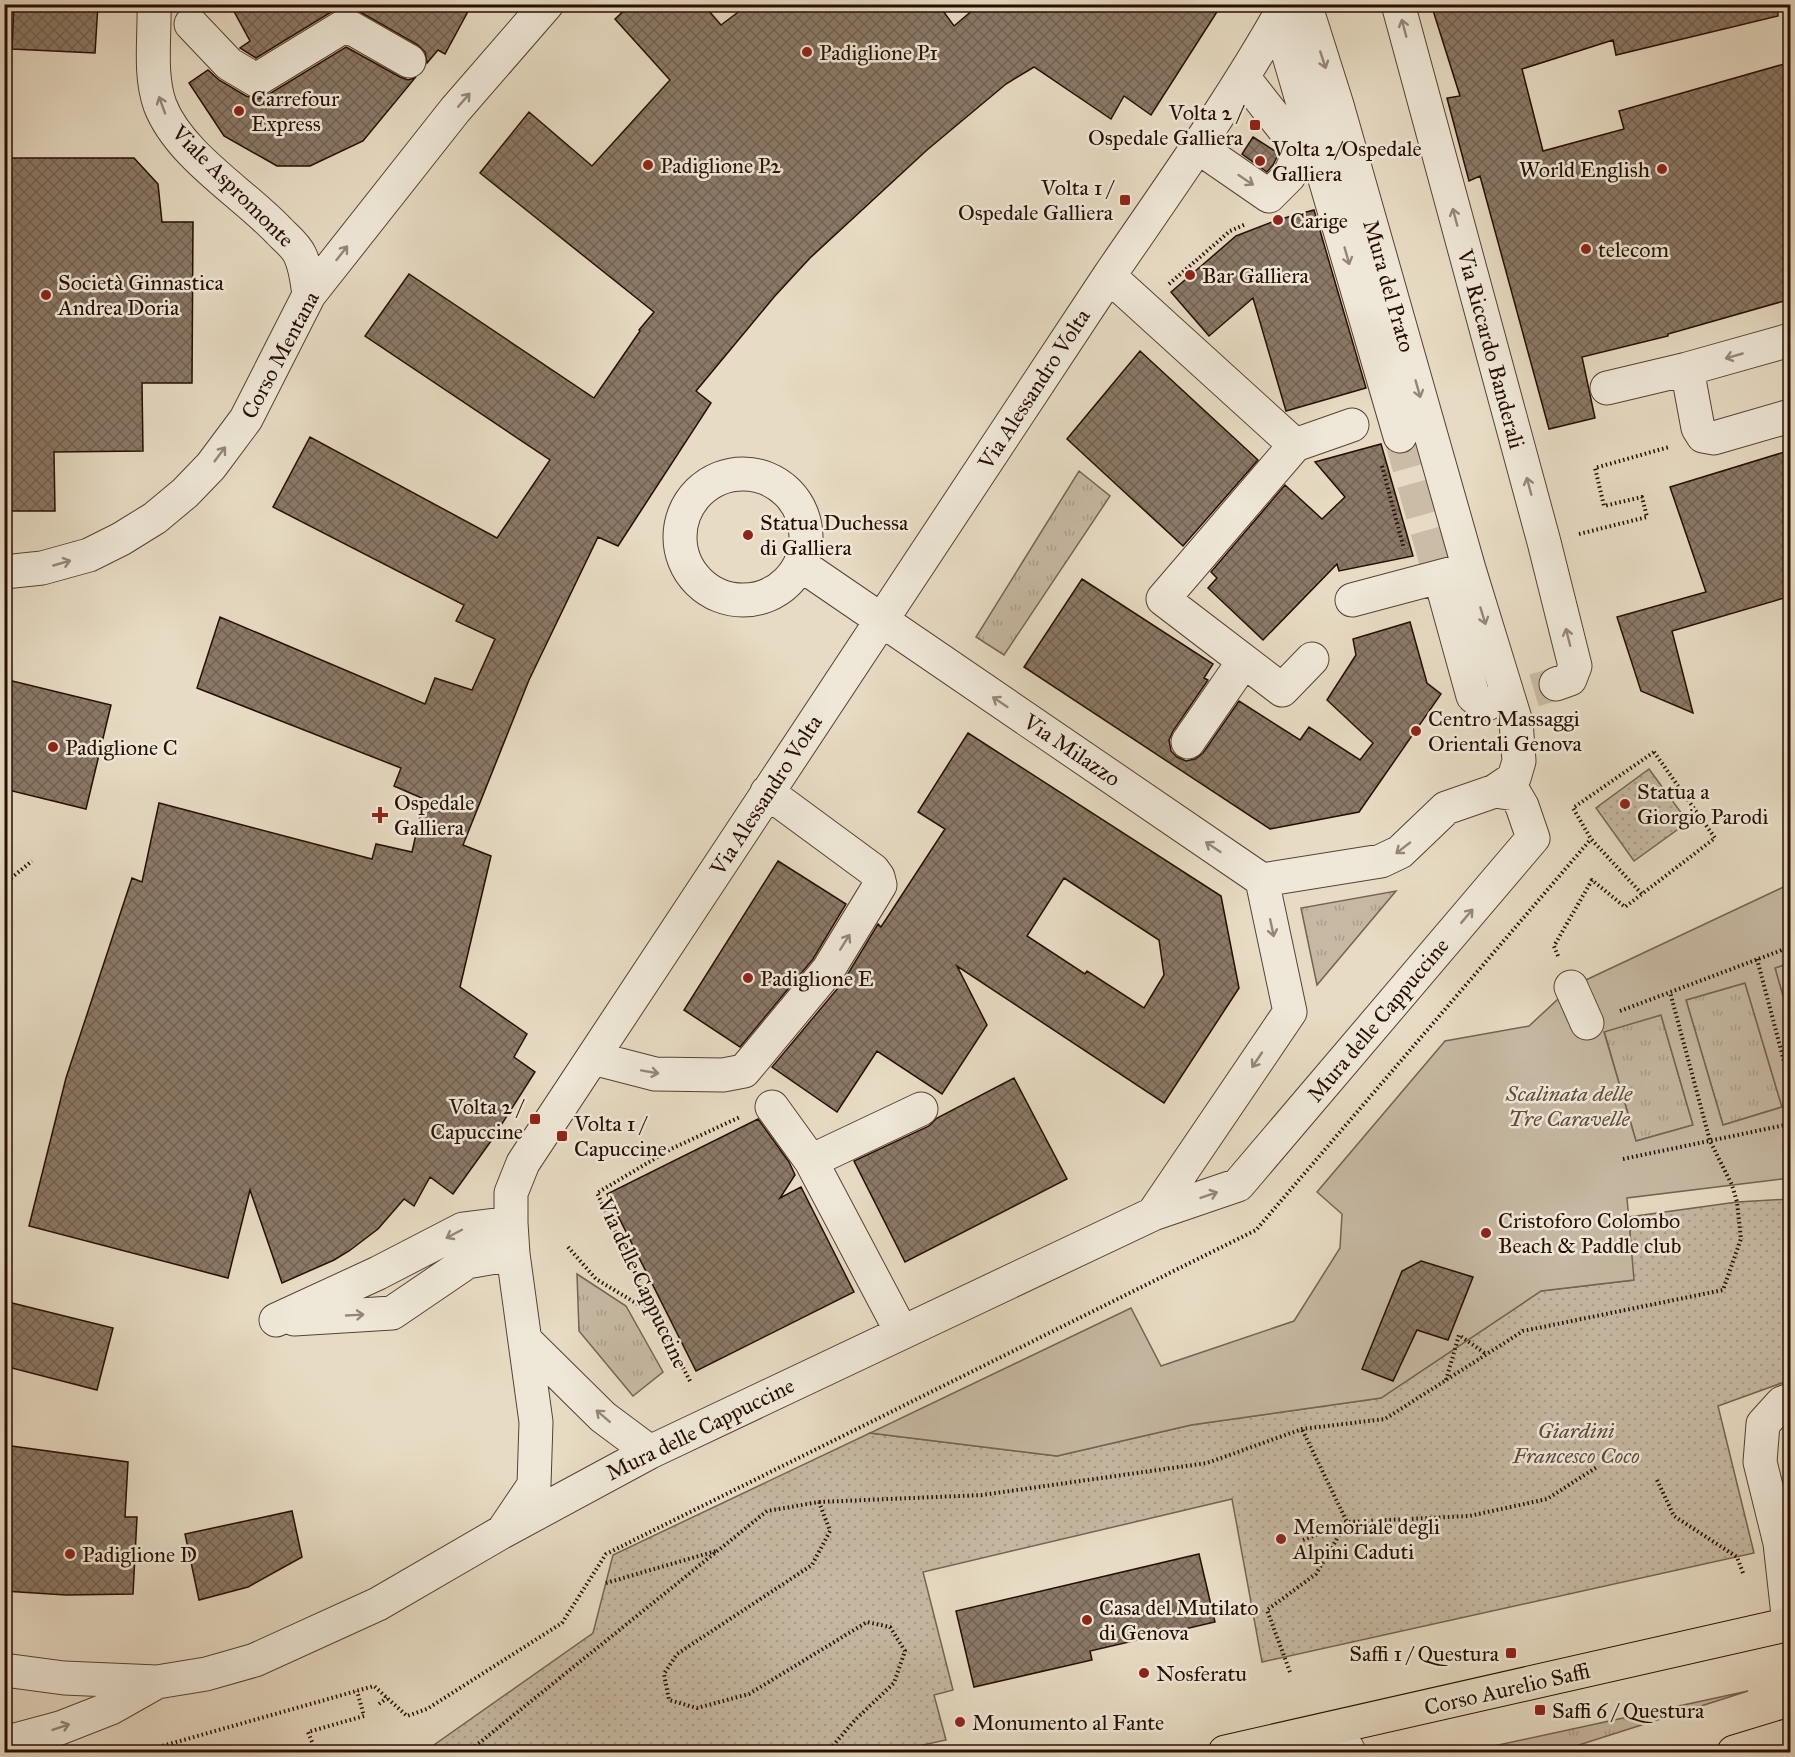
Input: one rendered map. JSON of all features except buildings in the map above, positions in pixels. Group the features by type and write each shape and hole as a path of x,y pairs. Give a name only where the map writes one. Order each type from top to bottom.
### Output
{"main road":[{"name":"Corso Aurelio Saffi","path":"1225,1752 1790,1624"},
{"path":"1734,1752 1791,1735"}],"street":[{"name":"Corso Mentana","path":"4,572 42,568 89,555 121,539 155,518 185,493 211,466 246,419 309,295 455,110 547,4"},
{"name":"Via Riccardo Banderali","path":"1398,4 1544,542 1575,666 1570,678 1556,684"},
{"name":"Via Alessandro Volta","path":"536,1422 512,1238 511,1193 523,1163 1109,276 1290,9"},
{"path":"1290,9 1389,446"},
{"name":"Mura del Prato","path":"1262,880 1381,861 1400,852 1446,808 1495,791 1514,778 1519,761 1516,722 1455,576 1337,105 1290,9"},
{"path":"155,19 196,14 230,64 256,80 346,25 409,61"},
{"name":"Viale Aspromonte","path":"155,19 154,74 160,105 176,134 210,169 269,220 299,252 306,272 309,295"},
{"path":"1198,147 1269,196 1289,177 1297,158 1291,138 1244,77"},
{"path":"1109,276 1294,445"},
{"path":"1607,388 1687,369 1791,340"},
{"path":"1687,369 1698,428 1703,436 1714,438 1791,416"},
{"path":"1312,659 1282,690 1163,599 1294,445 1352,425"},
{"name":"Via Milazzo","path":"801,565 1262,880"},
{"path":"1352,600 1455,576 1473,696 1487,705"},
{"path":"1188,742 1244,661"},
{"name":"Mura delle Cappuccine","path":"4,1670 64,1678 157,1682 206,1674 255,1660 378,1604 502,1532 650,1452 901,1331 1153,1214 1238,1185 1533,838 1522,806 1515,794 1495,791"},
{"path":"594,1058 655,1074 723,1075 744,1071 828,970 880,885 878,877 873,870 767,792"},
{"path":"1153,1214 1290,1012 1262,880"},
{"path":"1571,987 1587,1023"},
{"path":"771,1107 811,1161 901,1331"},
{"path":"811,1161 921,1108"},
{"path":"463,1229 512,1238 467,1262 392,1313 276,1320 378,1274 463,1229"},
{"path":"525,1340 603,1417 650,1452"},
{"path":"1790,1624 1780,1543 1760,1462 1763,1424 1782,1403 1791,1400"},
{"name":"Mura delle Cappuccine","path":"502,1532 534,1485 536,1422"},
{"name":"Mura delle Cappuccine","path":"4,1743 60,1728 111,1708 157,1682"},
{"path":"1324,1731 1349,1752"}],"path":[{"path":"1166,286 1230,231 1250,222"},
{"path":"1389,446 1407,558"},
{"path":"1544,542 1647,517 1642,497 1604,506 1595,468 1670,447"},
{"path":"1571,987 1554,946 1592,880 1625,907 1642,894 1715,838 1654,752 1573,808 1591,839 1642,894"},
{"path":"141,1752 374,1686 407,1716 427,1709 562,1623 606,1554 1256,1230 1591,839"},
{"path":"4,884 32,861"},
{"path":"1587,1023 1791,947"},
{"path":"1757,959 1791,1084"},
{"path":"468,1752 767,1511 819,1502 982,1495 1207,1463 1302,1429 1385,1419 1523,1331 1723,1290 1741,1239 1737,1202 1732,1185 1710,1141 1670,992"},
{"name":"Via delle Cappuccine","path":"690,1381 654,1314 597,1193 671,1149 761,1107 771,1107"},
{"path":"1623,1159 1791,1124"},
{"path":"568,1247 596,1279 654,1314"},
{"path":"1445,1381 1460,1335 1486,1355"},
{"path":"1302,1429 1347,1522"},
{"path":"1303,1540 1347,1522 1469,1516 1547,1499 1597,1467"},
{"path":"1657,1480 1674,1516 1737,1557 1743,1573"},
{"path":"819,1502 830,1532 812,1565 677,1654 663,1674 669,1700 697,1708 748,1694 867,1622 890,1626 905,1651 894,1683 855,1720 831,1748 831,1752"},
{"path":"1290,1672 1267,1610 1316,1574 1347,1522"},
{"path":"606,1583 719,1550"},
{"path":"312,1742 308,1732 364,1716 357,1691"},
{"path":"379,1704 387,1698"}],"green space":[{"path":"1079,471 1110,496 1004,655 976,637"},
{"path":"1649,769 1688,822 1634,861 1596,808"},
{"name":"Cristoforo Colombo Beach & Paddle club","path":"1790,884 1790,963 1775,968 1790,1021 1790,1178 1627,1198 1634,1280 1541,1291 1381,1398 1191,1425 1057,1456 870,1433 1131,1308 1161,1366 1294,1321 1340,1248 1342,1214 1317,1192 1445,1041 1529,1026 1571,987","holes":["1745,983 1782,1107 1723,1125 1686,1000","1661,1015 1693,1125 1636,1141 1604,1032"]},
{"path":"1396,891 1317,985 1301,908"},
{"path":"1790,963 1790,1021 1775,968"},
{"path":"1745,983 1782,1107 1723,1125 1686,1000"},
{"path":"1661,1015 1693,1125 1636,1141 1604,1031"},
{"name":"Giardini Francesco Coco","path":"1790,1199 1790,1380 1718,1406 1754,1553 1262,1662 1232,1499 923,1572 953,1690 934,1695 946,1740 891,1752 424,1752 593,1633 613,1555 870,1433 1057,1456 1191,1425 1381,1398 1541,1291 1633,1280 1629,1217 1737,1202"},
{"path":"577,1274 626,1306 663,1372 633,1396 579,1331"},
{"path":"1748,1691 1557,1752 1466,1752"}],"tunnel":[{"path":"1400,436 1442,584"},
{"path":"1487,704 1556,684"}],"place":[{"name":"Padiglione P1","path":"807,52"},
{"name":"Carrefour Express","path":"239,111"},
{"name":"Volta 2 / Ospedale Galliera","path":"1255,125"},
{"name":"Volta 2/Ospedale Galliera","path":"1260,161"},
{"name":"Padiglione P2","path":"648,165"},
{"name":"World English","path":"1662,169"},
{"name":"Volta 1 / Ospedale Galliera","path":"1125,200"},
{"name":"Carige","path":"1278,220"},
{"name":"telecom","path":"1586,249"},
{"name":"Bar Galliera","path":"1190,275"},
{"name":"Società Ginnastica Andrea Doria","path":"46,295"},
{"name":"Statua Duchessa di Galliera","path":"748,535"},
{"name":"Centro Massaggi Orientali Genova","path":"1416,731"},
{"name":"Padiglione C","path":"53,747"},
{"name":"Statua a Giorgio Parodi","path":"1625,804"},
{"name":"Ospedale Galliera","path":"380,815"},
{"name":"Padiglione E","path":"748,978"},
{"name":"Volta 2 / Capuccine","path":"535,1119"},
{"name":"Volta 1 / Capuccine","path":"562,1136"},
{"name":"Cristoforo Colombo Beach & Paddle club","path":"1486,1233"},
{"name":"Memoriale degli Alpini Caduti","path":"1281,1539"},
{"name":"Padiglione D","path":"70,1554"},
{"name":"Casa del Mutilato di Genova","path":"1087,1620"},
{"name":"Saffi 1 / Questura","path":"1511,1653"},
{"name":"Nosferatu","path":"1144,1673"},
{"name":"Saffi 6 / Questura","path":"1540,1710"},
{"name":"Monumento al Fante","path":"960,1722"}],"park label":[{"name":"Scalinata delle Tre Caravelle","path":"1569,1106"}]}
